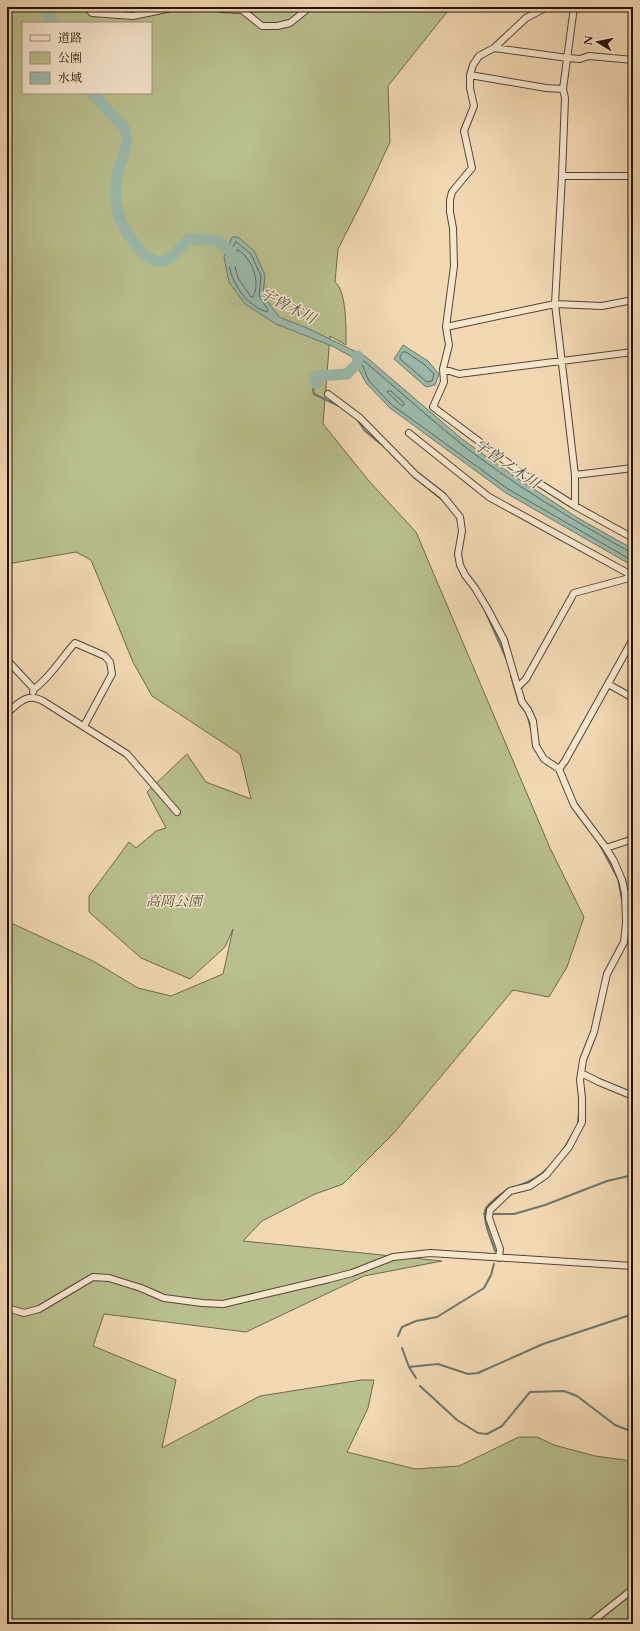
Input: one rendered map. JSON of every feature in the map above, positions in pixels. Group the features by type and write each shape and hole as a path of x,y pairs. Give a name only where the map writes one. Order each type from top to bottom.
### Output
{"street":[{"path":"86,7 92,13 133,16 176,7"},
{"path":"214,7 242,10 262,26 277,26 290,23 305,12 306,7"},
{"path":"547,7 526,18 494,48 479,56 473,65 470,74 470,88 474,106 464,131 472,168 452,192 450,200 450,212 454,228 454,266 446,327 448,345 443,369 444,382 433,407 512,466 575,506 633,538"},
{"path":"574,7 563,89 565,98 555,304 575,475 575,506"},
{"path":"627,7 633,10"},
{"path":"494,48 568,58 590,56 633,60"},
{"path":"470,74 546,88 563,89"},
{"path":"562,176 633,176"},
{"path":"446,327 555,304 602,306 633,300"},
{"path":"443,369 459,374 633,352"},
{"path":"328,394 360,418 416,475 434,489 460,517 462,531 458,554 460,565 464,575 475,588 504,640 522,702 533,721 536,746 544,759 559,768 574,805 606,848 617,867 625,893 626,923 624,942 607,974 594,1032 583,1060 580,1080 582,1122 569,1147 546,1176 530,1186 510,1191 490,1210 489,1218 500,1250 499,1258"},
{"path":"409,433 489,497 633,576"},
{"path":"575,475 633,468"},
{"path":"518,687 526,679 574,593 633,576"},
{"path":"559,768 565,761 633,639"},
{"path":"32,697 34,689 42,683 64,655 76,643 105,656 110,662 112,674 84,726"},
{"path":"7,660 34,689"},
{"path":"608,684 633,698"},
{"path":"7,713 27,698 32,697 42,701 127,754 177,812"},
{"path":"606,848 633,839"},
{"path":"625,893 633,892"},
{"path":"581,1073 633,1096"},
{"path":"7,1308 24,1313 39,1309 93,1277 109,1278 141,1288 164,1298 202,1304 223,1304 352,1273 393,1257 430,1253 633,1266"},
{"path":"589,1624 633,1589"}],"green space":[{"name":"高岡公園","path":"7,7 451,7 388,86 390,142 338,249 335,282 339,287 344,302 346,345 330,336 323,424 369,481 416,532 550,848 584,917 567,967 549,997 513,990 393,1134 343,1184 315,1194 262,1221 243,1241 442,1261 364,1276 246,1332 104,1314 93,1346 176,1380 162,1448 260,1396 361,1380 374,1380 368,1408 347,1452 415,1469 459,1466 519,1437 537,1437 554,1445 595,1456 633,1461 633,1624 7,1624 7,921 93,961 138,988 171,996 223,974 233,929 225,947 190,979 141,958 89,912 89,896 129,842 136,848 156,831 166,828 147,792 187,754 206,782 251,799 240,754 152,696 133,662 91,560 76,552 7,564"}],"water":[{"path":"232,237 238,237 254,251 265,275 263,295 279,317 307,328 365,356 462,439 511,474 578,518 633,549 633,566 506,493 390,408 366,383 352,357 332,346 276,324 245,304 229,282 224,257"},
{"path":"403,345 428,361 439,374 435,385 426,387 394,359"}],"waterway":[{"name":"宇曽木川","path":"45,7 52,22"},
{"name":"宇曽木川","path":"93,94 125,129 127,135 126,147 118,170 116,200 120,219 135,244 149,258 156,261 163,261 170,258 188,239 218,240 231,253 232,262"},
{"name":"宇曽ノ木川","path":"316,384 315,377 317,376 347,374 357,364 358,356"},
{"path":"316,384 313,389 314,394 339,406"},
{"path":"356,418 365,431 382,445"},
{"path":"429,489 444,501"},
{"path":"483,606 506,658"},
{"path":"511,676 519,703 522,707"},
{"path":"527,714 531,729"},
{"path":"600,845 618,879 622,900"},
{"path":"578,1124 579,1112"},
{"path":"562,1152 573,1133"},
{"path":"515,1187 533,1179 549,1167"},
{"path":"484,1214 514,1214 545,1205 607,1181 633,1175"},
{"path":"495,1251 486,1223 486,1208 496,1198 511,1188"},
{"path":"398,1336 402,1327 416,1321 437,1317 484,1288 491,1275 494,1264"},
{"path":"409,1367 438,1364 468,1374 478,1373 543,1344 633,1314"},
{"path":"402,1348 409,1367 416,1378"},
{"path":"420,1386 457,1420 478,1433 487,1434 502,1426 530,1392 564,1391 577,1396 615,1425 633,1432"}]}
